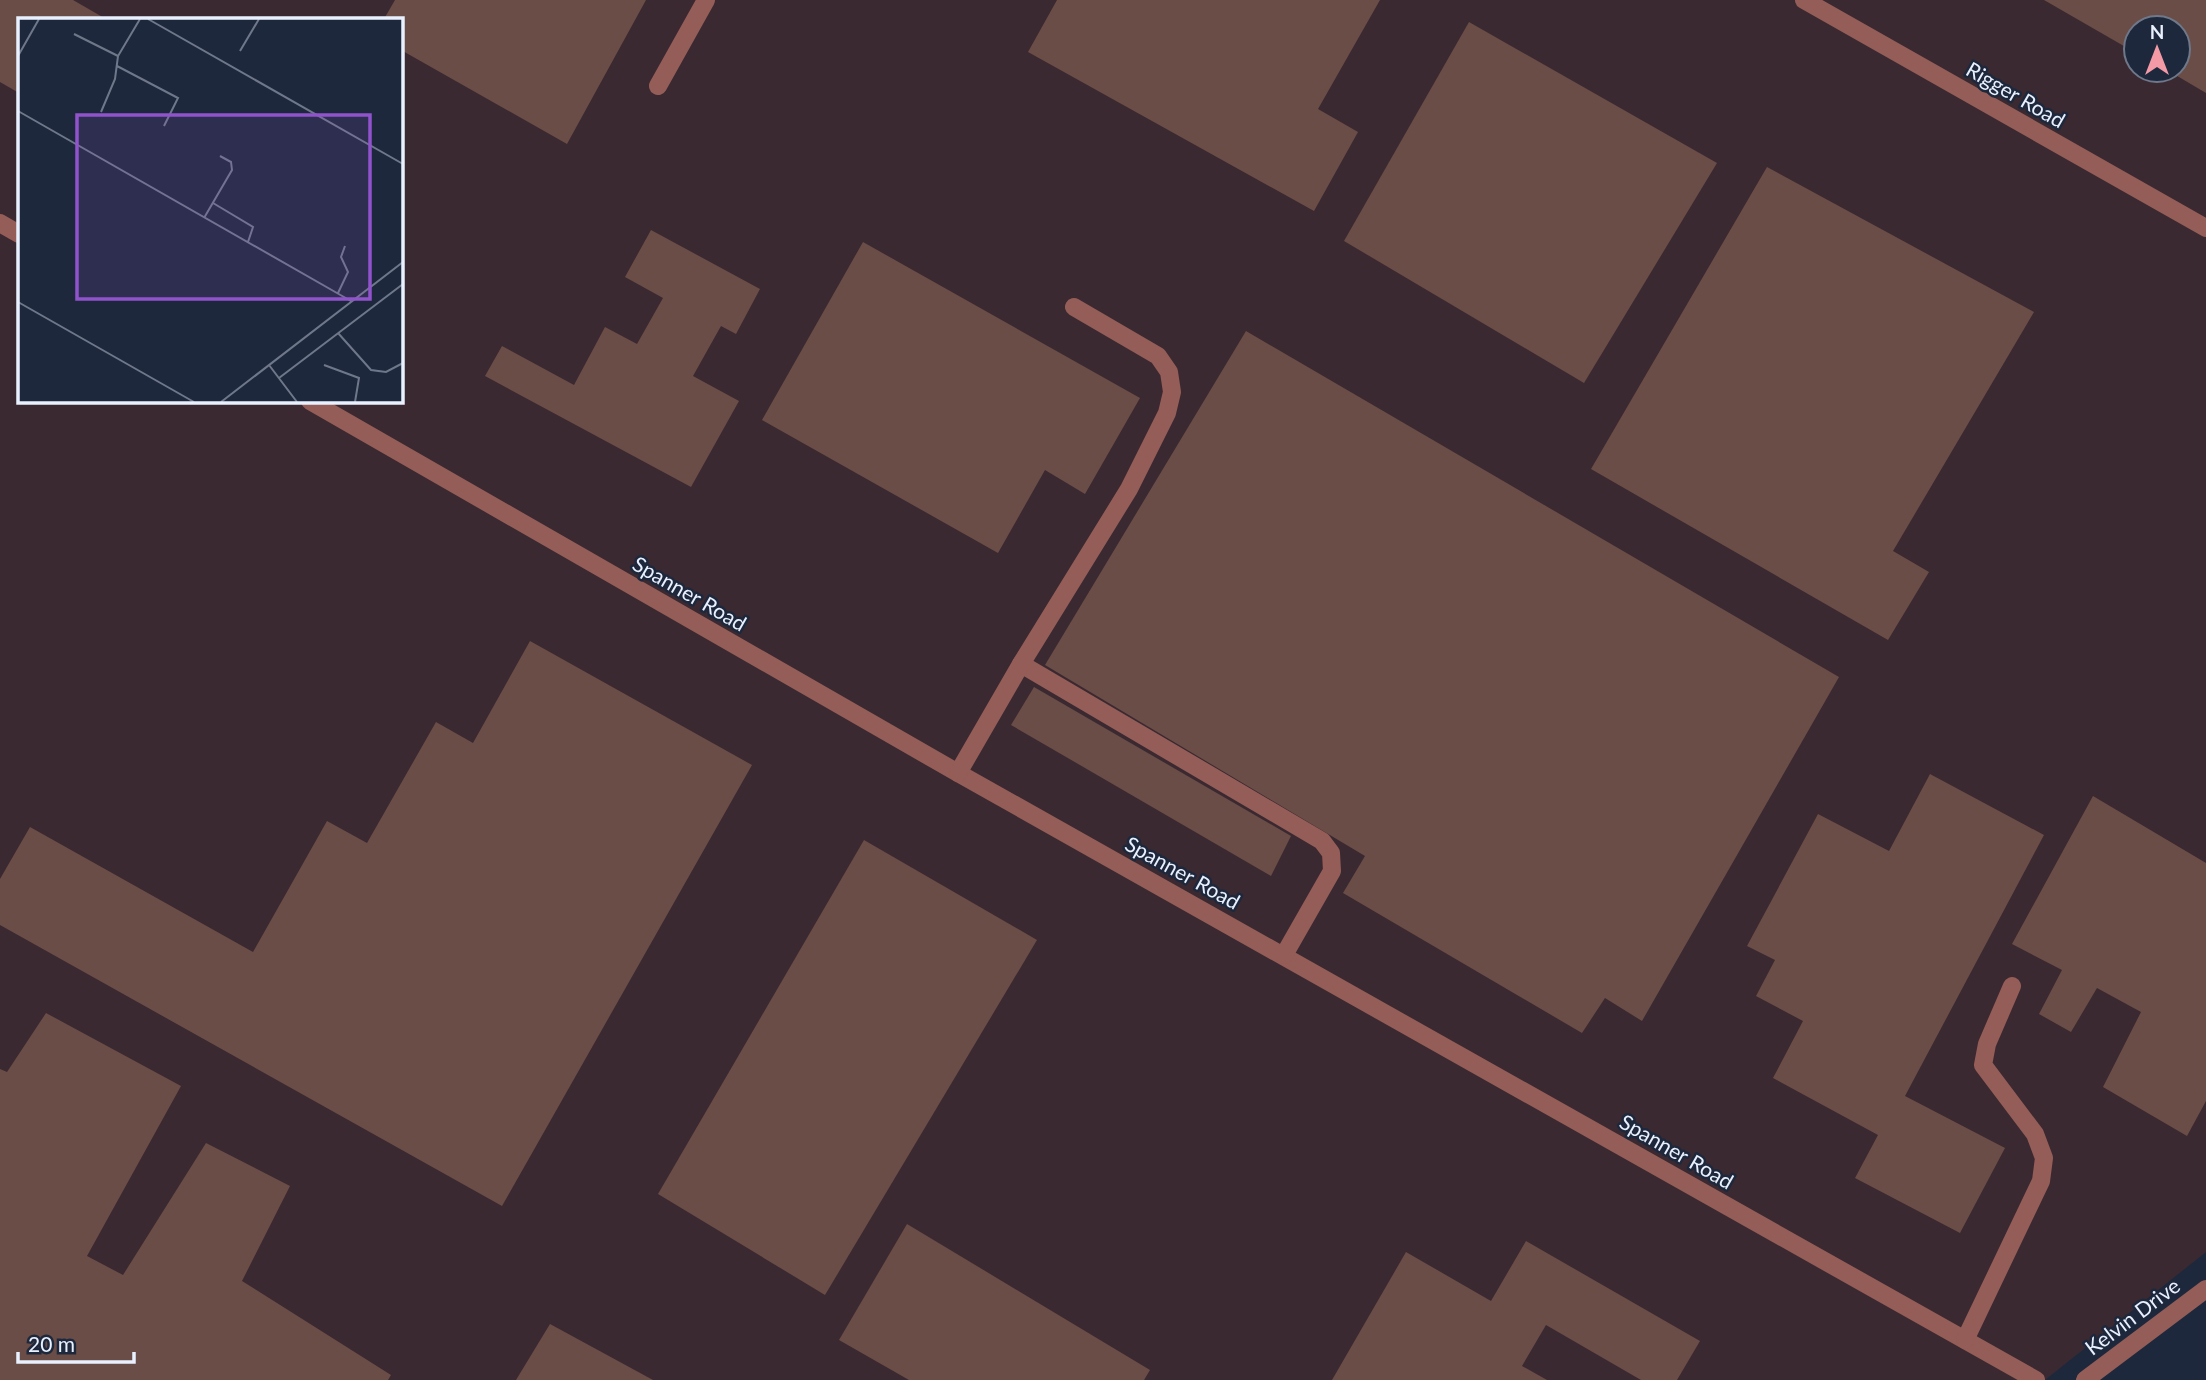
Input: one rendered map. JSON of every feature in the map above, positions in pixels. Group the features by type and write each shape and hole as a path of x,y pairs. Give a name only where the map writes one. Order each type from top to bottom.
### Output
{"street":[{"path":"658,86 706,0"},
{"name":"Rigger Road","path":"1804,0 2206,228"},
{"path":"0,223 18,233"},
{"path":"958,773 1021,664 1129,489 1167,414 1172,392 1169,372 1158,356 1074,307"},
{"name":"Spanner Road","path":"312,402 958,773 2036,1380"},
{"path":"1021,664 1322,841 1331,853 1332,871 1284,955"},
{"path":"1965,1340 2041,1181 2044,1158 2035,1134 1983,1065 1987,1044 2012,986"},
{"name":"Kelvin Drive","path":"2085,1380 2206,1289"}],"shaded area":[{"path":"0,0 2206,0 2206,1252 2045,1380 0,1380"}],"building":[{"path":"0,0 73,0 104,18 18,18 18,92 0,82"},
{"path":"395,0 646,0 567,144 402,51 402,18 385,18"},
{"path":"1057,0 1380,0 1318,109 1358,132 1314,211 1028,52"},
{"path":"2044,0 2206,0 2206,93 2191,84 2192,14 2122,14 2122,45"},
{"path":"1469,22 1717,163 1584,383 1344,241"},
{"path":"1767,167 2034,312 1893,551 1929,572 1888,640 1591,469"},
{"path":"651,230 760,289 736,334 721,326 693,376 739,401 691,487 485,376 502,346 574,385 605,327 637,344 663,298 625,277"},
{"path":"863,242 1140,398 1085,494 1045,470 998,553 762,420"},
{"path":"1246,331 1839,677 1642,1021 1605,998 1582,1033 1343,893 1365,856 1045,665"},
{"path":"530,641 752,765 502,1206 0,925 0,879 30,827 253,952 327,821 367,843 436,722 473,743"},
{"path":"1034,687 1291,836 1271,876 1011,725"},
{"path":"1930,774 2044,835 1905,1096 2005,1148 1960,1233 1855,1178 1878,1135 1773,1078 1803,1021 1756,996 1775,960 1747,946 1818,814 1889,851"},
{"path":"2093,796 2206,863 2206,1101 2187,1136 2103,1087 2141,1012 2097,988 2071,1032 2039,1014 2062,970 2012,944"},
{"path":"864,840 1037,940 825,1295 658,1194"},
{"path":"46,1013 181,1086 87,1256 123,1275 206,1143 290,1186 242,1281 391,1375 388,1380 0,1380 0,1069 7,1072"},
{"path":"907,1224 1150,1370 1144,1380 909,1380 839,1340"},
{"path":"1526,1241 1700,1341 1677,1380 1641,1380 1546,1325 1522,1366 1547,1380 1332,1380 1406,1252 1491,1301"},
{"path":"550,1324 653,1380 516,1380"}]}
